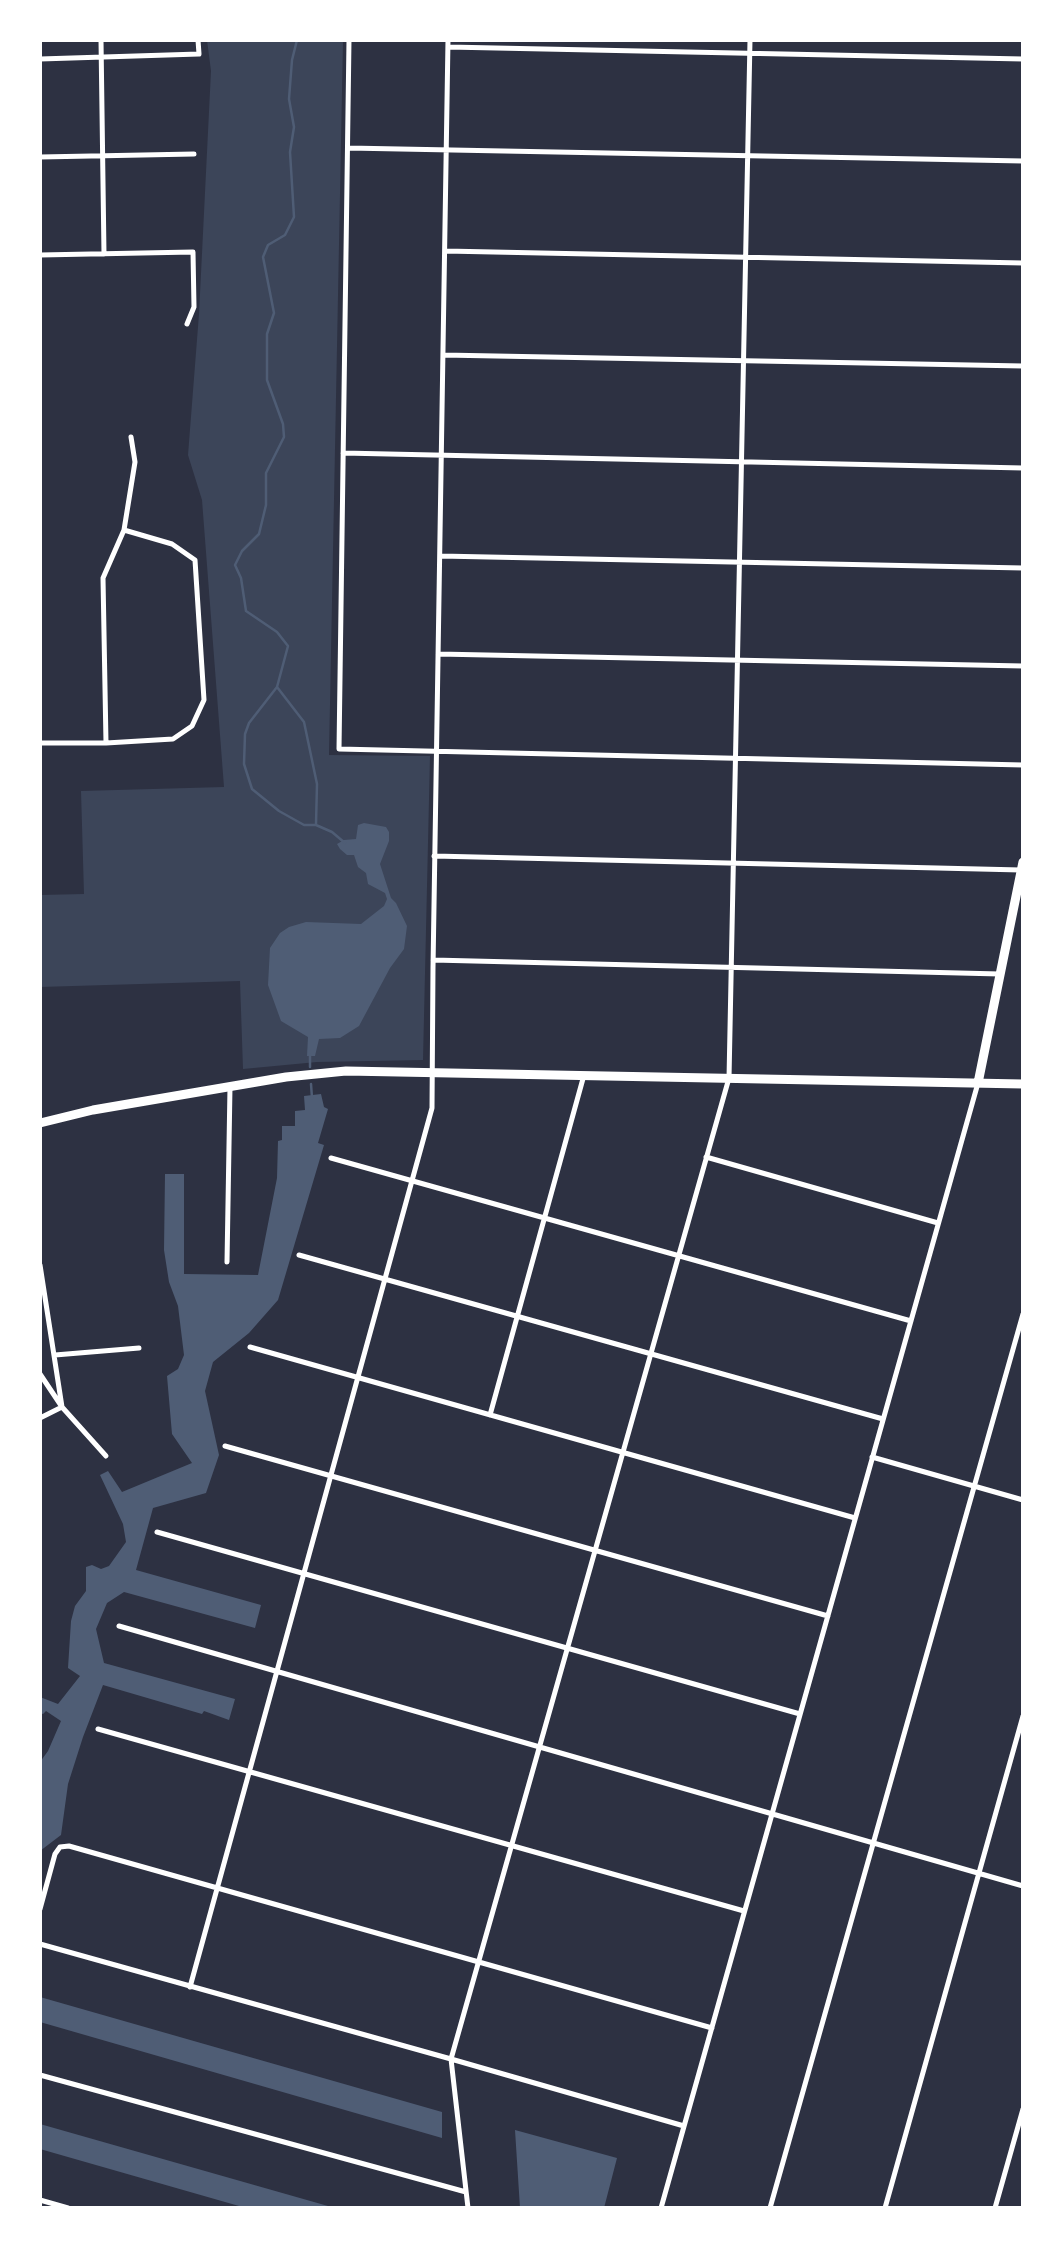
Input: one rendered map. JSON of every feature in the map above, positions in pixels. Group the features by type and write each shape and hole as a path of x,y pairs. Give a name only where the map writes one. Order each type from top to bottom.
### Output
{"main road":[{"path":"978,1083 1022,866"},
{"path":"40,1123 93,1110 291,1076 346,1071 1023,1084"}],"street":[{"path":"101,40 104,254"},
{"path":"40,59 199,54 198,40"},
{"path":"349,40 339,749 1023,765"},
{"path":"468,2208 451,2059 729,1078 750,40"},
{"path":"190,1987 432,1114 448,44 1023,59"},
{"path":"348,148 1023,161"},
{"path":"40,157 194,154"},
{"path":"445,251 1023,263"},
{"path":"40,255 192,252 194,307 187,324"},
{"path":"443,355 1023,366"},
{"path":"106,743 103,578 124,530 135,462 131,437"},
{"path":"343,453 1023,468"},
{"path":"40,743 173,739 192,726 204,700 195,560 173,544 124,530"},
{"path":"440,556 1023,568"},
{"path":"438,654 1023,666"},
{"path":"434,856 1022,866"},
{"path":"433,960 1000,974"},
{"path":"490,1415 584,1075"},
{"path":"661,2208 978,1083"},
{"path":"227,1262 230,1087"},
{"path":"706,1157 938,1223"},
{"path":"331,1158 911,1321"},
{"path":"299,1255 883,1419"},
{"path":"40,1265 62,1407"},
{"path":"770,2208 1023,1314"},
{"path":"250,1347 855,1518"},
{"path":"55,1355 139,1348"},
{"path":"40,1374 62,1407 106,1456"},
{"path":"40,1418 62,1407"},
{"path":"225,1446 828,1616"},
{"path":"872,1457 1023,1500"},
{"path":"157,1532 800,1714"},
{"path":"119,1626 1023,1886"},
{"path":"885,2208 1023,1716"},
{"path":"98,1729 744,1911"},
{"path":"40,1909 55,1854 60,1847 69,1846 712,2028"},
{"path":"40,1944 684,2126"},
{"path":"40,2075 466,2192"},
{"path":"995,2208 1023,2109"},
{"path":"40,2200 68,2208"}],"shaded area":[{"path":"207,40 343,40 329,755 430,756 423,1060 317,1062 243,1069 240,981 40,987 40,895 84,894 81,791 224,787 202,500 188,455 199,314 211,71"},
{"path":"364,823 386,827 389,832 389,841 380,864 391,898 407,926 404,949 390,968 359,1026 340,1038 319,1039 315,1056 307,1056 308,1037 281,1021 268,985 270,948 280,933 289,927 306,922 361,924 384,906 387,899 385,893 368,884 366,873 358,867 354,855 347,855 337,844 356,839 358,825"},
{"path":"321,1094 324,1107 328,1109 318,1143 324,1145 278,1300 249,1333 213,1362 205,1391 219,1455 206,1493 153,1508 136,1570 261,1605 255,1628 124,1592 107,1603 96,1629 104,1663 235,1699 229,1720 103,1685 68,1784 61,1835 40,1851 40,1762 48,1751 61,1721 46,1711 40,1713 40,1697 58,1704 80,1676 68,1668 71,1621 75,1606 86,1591 86,1567 92,1565 101,1569 109,1566 126,1542 123,1524 100,1475 108,1471 122,1492 192,1463 172,1434 167,1376 178,1369 184,1355 178,1306 169,1282 164,1250 165,1174 184,1174 184,1274 258,1275 277,1178 278,1141 282,1140 282,1126 295,1126 295,1111 305,1110 304,1096"},
{"path":"40,1997 442,2112 442,2138 40,2022"},
{"path":"40,2124 335,2208 246,2208 40,2149"},
{"path":"515,2130 617,2158 604,2208 520,2208"}],"waterway":[{"path":"297,40 292,60 289,99 294,127 290,152 294,217 285,235 268,245 263,257 274,313 267,334 267,380 283,424 284,437 266,473 266,505 259,534 242,551 235,565 241,578 246,611 277,632 288,646 277,687 249,723 245,734 244,764 252,789 279,811 304,825 316,825 332,832 345,843"},
{"path":"277,687 304,722 317,784 316,824"},
{"path":"310,1055 310,1067"},
{"path":"311,1084 312,1098"}]}
